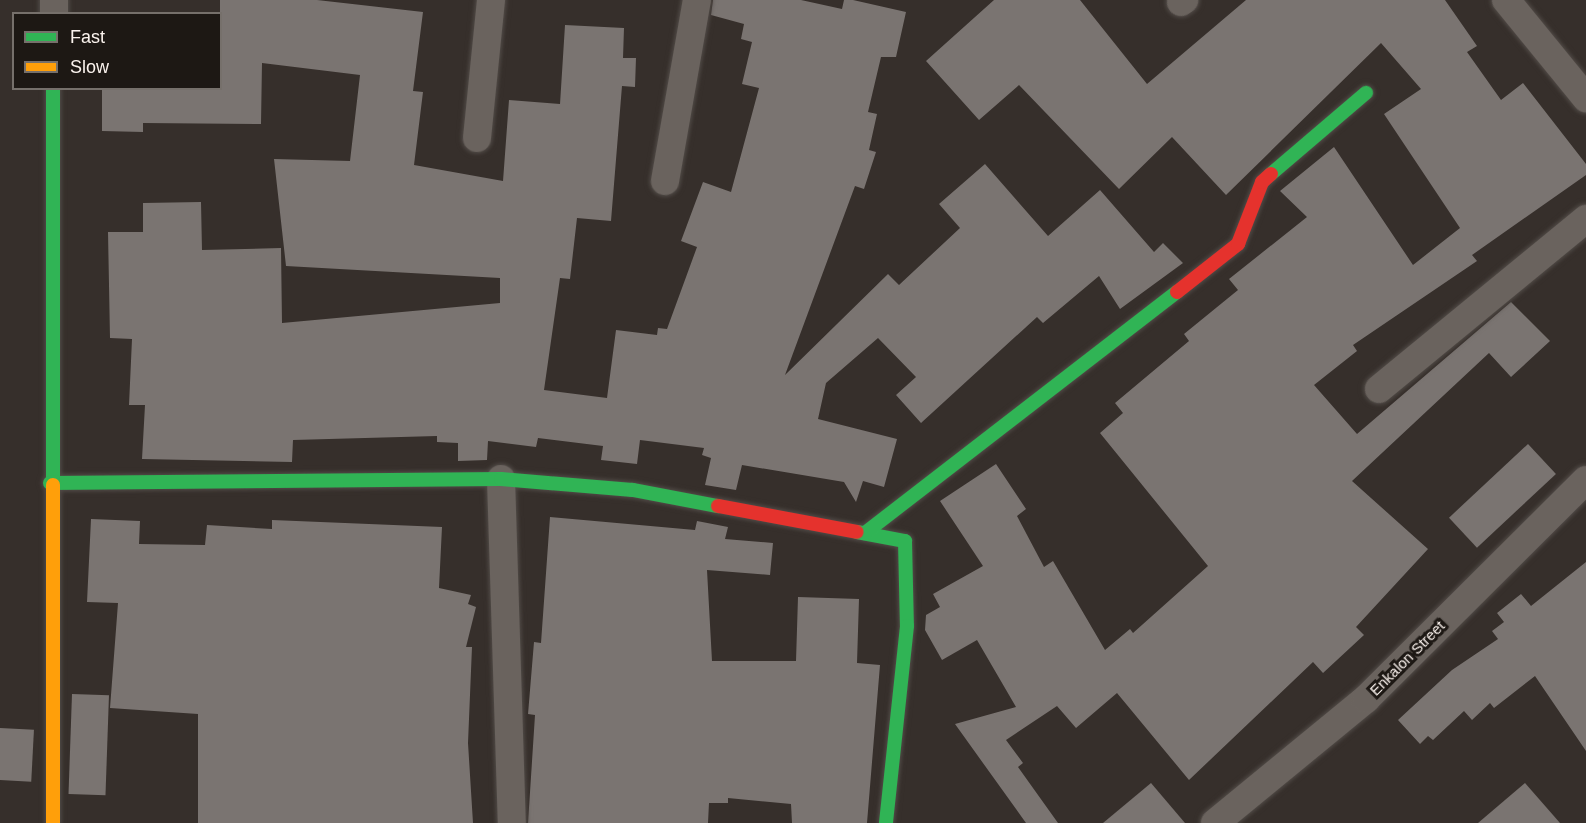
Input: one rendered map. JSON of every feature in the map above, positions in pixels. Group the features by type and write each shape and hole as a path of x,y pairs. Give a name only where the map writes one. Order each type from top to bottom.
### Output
{"street":[{"path":"477,138 491,0"},
{"path":"665,181 697,0"},
{"path":"1506,0 1586,98"},
{"path":"53,90 50,483 53,823"},
{"path":"865,533 1238,244 1262,182 1366,93"},
{"path":"1379,389 1586,219"},
{"path":"50,483 501,479 633,490 905,541 907,626 886,823"},
{"path":"501,479 512,823"},
{"name":"Enkalon Street","path":"1215,823 1366,699 1586,480"}],"building":[{"path":"220,0 317,0 423,12 413,91 423,92 414,165 503,181 509,100 560,104 565,25 624,28 623,58 636,58 635,87 622,86 611,221 577,218 570,279 560,278 544,390 607,398 616,330 657,335 658,328 667,329 697,247 681,241 703,182 731,192 759,88 742,84 752,42 741,39 744,24 711,15 713,0 801,0 842,9 844,0 853,0 906,12 896,57 881,57 868,112 877,114 869,150 876,152 864,189 855,186 785,375 888,274 899,285 960,228 939,204 985,164 1048,236 1100,190 1154,252 1163,243 1183,263 1120,309 1099,276 1043,323 1037,317 921,423 896,395 916,377 878,338 826,383 818,419 897,439 884,487 863,481 856,502 844,482 742,465 736,490 705,485 711,458 702,455 704,448 640,440 637,464 601,460 603,446 538,438 536,447 488,441 487,460 458,461 458,443 437,442 437,436 293,440 292,462 142,459 145,405 129,405 132,339 110,338 108,232 143,232 143,203 201,202 202,250 281,248 282,323 500,303 500,278 286,266 274,159 350,161 360,75 262,63 261,124 143,123 143,132 102,131 102,90 222,90 222,12 220,12"},
{"path":"994,0 1080,0 1147,84 1246,0 1445,0 1477,46 1467,52 1501,100 1523,83 1586,164 1586,175 1472,255 1477,261 1353,345 1357,351 1314,385 1357,434 1511,302 1550,341 1511,377 1489,353 1352,481 1428,549 1356,627 1364,635 1323,673 1313,662 1189,780 1117,693 1076,728 1057,706 1006,740 1023,763 1018,767 1058,823 1026,823 955,724 1016,707 977,640 942,660 925,630 926,615 940,607 933,594 983,566 940,501 996,464 1026,509 1017,516 1044,567 1053,561 1105,650 1130,629 1133,633 1208,566 1100,433 1123,413 1115,403 1189,341 1184,334 1238,290 1229,279 1307,217 1280,191 1334,147 1413,265 1460,228 1384,114 1421,89 1381,43 1226,195 1172,137 1119,189 1019,85 979,120 926,61"},
{"path":"1528,444 1556,474 1477,548 1449,518"},
{"path":"550,517 695,530 697,521 728,527 725,539 773,543 770,575 707,570 712,661 796,661 798,597 859,599 857,663 880,665 867,823 792,823 791,804 728,798 728,803 709,803 708,823 528,823 535,715 528,714 534,642 541,643"},
{"path":"91,519 140,521 139,544 205,545 207,525 272,529 272,520 442,527 439,588 471,595 468,604 476,607 466,647 472,647 468,743 473,823 198,823 198,714 110,708 118,603 87,602"},
{"path":"1586,562 1586,751 1535,676 1494,708 1490,703 1472,720 1464,711 1433,740 1428,736 1420,744 1398,720 1452,670 1498,639 1492,631 1504,622 1497,613 1521,594 1531,606"},
{"path":"72,694 109,695 105,795 69,794"},
{"path":"0,728 34,730 31,782 0,780"},
{"path":"1151,783 1185,823 1103,823"},
{"path":"1525,783 1560,823 1478,823"}],"traffic: fast":[{"path":"53,90 53,485"},
{"path":"1271,174 1366,93"},
{"path":"865,533 1177,292"},
{"path":"50,483 501,479 633,490 718,506"},
{"path":"857,532 905,541 907,626 886,823"}],"traffic: slow":[{"path":"53,485 53,823"}],"traffic: jam":[{"path":"1177,292 1238,244 1262,182 1271,174"},
{"path":"718,506 857,532"}]}
